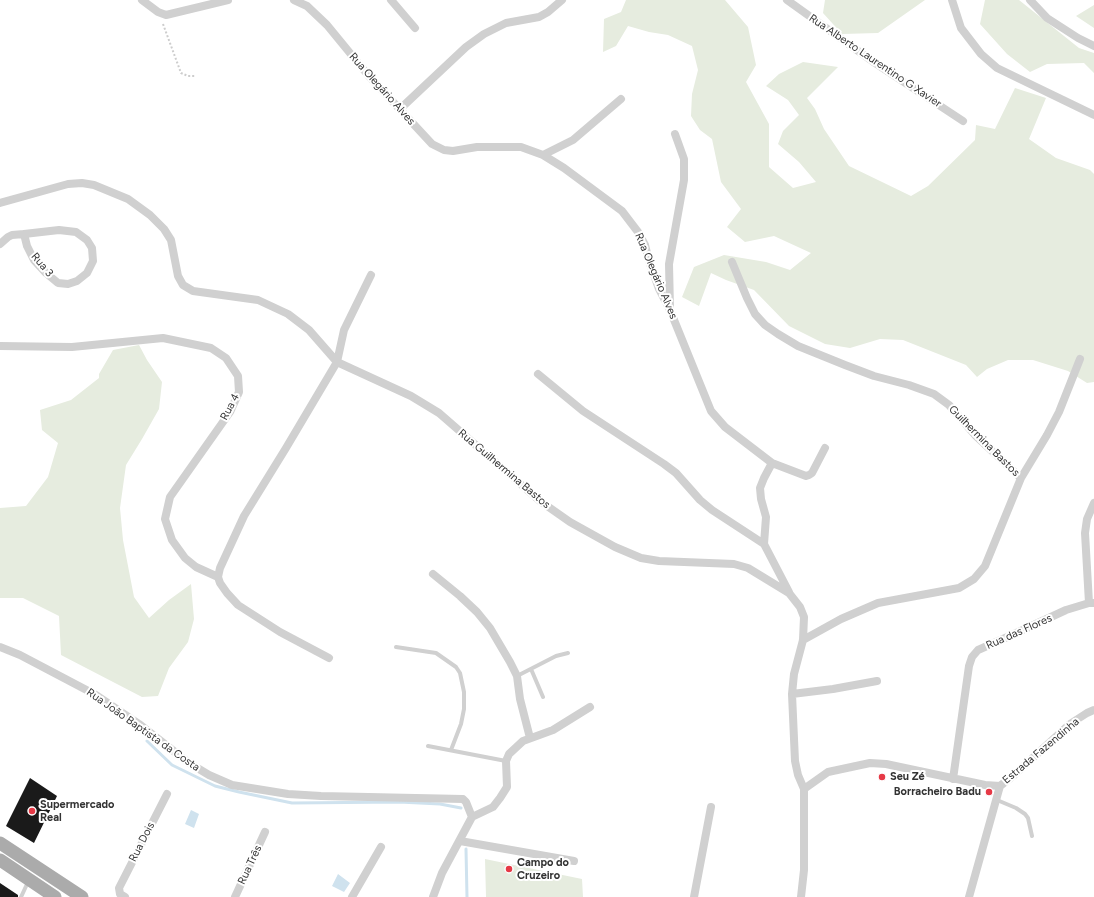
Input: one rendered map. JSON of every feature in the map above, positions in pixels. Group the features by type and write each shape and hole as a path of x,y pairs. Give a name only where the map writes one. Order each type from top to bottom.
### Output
{"main road":[{"path":"0,843 82,897"},
{"path":"0,860 54,897"}],"street":[{"path":"142,0 158,12 166,15 228,0"},
{"name":"Rua Olegário Alves","path":"294,0 307,6 327,25 368,75 432,144 444,150 453,151 477,147 521,147 543,155 564,168 622,211 638,232 645,245 659,289 670,310 711,411 725,427 772,463 806,476 812,473 825,448"},
{"path":"391,0 415,28"},
{"path":"400,109 466,47 484,34 506,23 539,17 548,12 562,0"},
{"name":"Rua Alberto Laurentino G Xavier","path":"787,0 875,63 964,121"},
{"path":"952,0 961,28 981,54 997,68 1094,115"},
{"path":"1030,0 1048,18 1078,38 1094,46"},
{"path":"543,155 573,140 621,99"},
{"path":"670,310 669,264 684,180 684,159 675,134"},
{"path":"0,203 68,184 82,183 94,185 128,199 150,215 164,229 171,240 178,276 183,285 193,291 258,300 288,314 309,330 337,362"},
{"name":"Rua 3","path":"0,244 12,235 59,230 76,232 87,240 92,248 93,261 87,273 78,281 68,284 58,283 34,260 27,246 24,234"},
{"name":"Guilhermina Bastos","path":"732,262 746,298 755,314 765,325 798,346 874,376 909,385 934,394 949,405 976,436 1021,478 985,566 974,579 959,588 878,604 841,619 803,640"},
{"path":"329,658 280,632 238,605 227,594 218,577 220,568 244,516 337,362 344,330 371,275"},
{"name":"Rua 4","path":"0,346 72,347 163,338 210,348 226,358 238,376 239,392 230,412 170,497 165,519 172,540 185,558 196,567 218,577"},
{"path":"1021,478 1059,412 1080,359"},
{"name":"Rua Guilhermina Bastos","path":"337,362 424,403 439,413 540,501 570,522 615,547 641,558 659,561 734,564 748,568 790,593 800,607 804,617 803,640 794,674 792,694 795,761 798,775 804,789 804,870 802,897"},
{"path":"538,374 583,411 676,473 700,500 712,510 764,544 790,593"},
{"path":"764,544 766,517 761,499 760,488 772,463"},
{"path":"1091,603 1085,532 1087,519 1094,503"},
{"path":"433,574 460,596 490,628 510,662 516,676 530,738"},
{"name":"Rua das Flores","path":"953,779 969,666 972,657 978,650 1066,610 1091,603"},
{"name":"Rua João Baptista da Costa","path":"0,647 96,695 139,724 189,763 209,775 232,785 288,794 321,796 463,799 466,802 472,817"},
{"path":"792,694 833,690 877,681"},
{"path":"433,897 442,873 472,817 493,807 507,787 506,761 509,754 530,738 553,730 590,707"},
{"name":"Estrada Fazendinha","path":"804,789 828,772 870,762 886,764 953,779 1000,786 1070,724 1094,710"},
{"path":"969,897 1000,786"},
{"name":"Rua Dois","path":"122,894 167,794"},
{"path":"694,897 711,807"},
{"name":"Rua Três","path":"235,897 265,832"},
{"path":"460,841 574,861"},
{"path":"352,897 381,847"}],"lane":[{"path":"396,647 436,653 456,667 460,673 464,692 464,709 461,724 451,750"},
{"path":"516,676 556,656 568,653"},
{"path":"531,669 543,697"},
{"path":"428,746 506,761"},
{"path":"996,800 1016,808 1025,814 1028,818 1032,836"},
{"path":"21,897 29,880"}],"path":[{"path":"158,12 181,73 188,76 195,76"}],"shaded area":[{"path":"626,0 725,0 748,27 756,65 746,82 769,124 769,167 793,188 816,182 799,162 778,144 783,131 799,115 788,100 766,86 779,74 803,62 838,67 807,98 815,109 824,129 849,166 911,196 928,186 975,140 976,125 995,129 1015,88 1046,98 1029,139 1056,158 1090,170 1094,174 1094,382 1087,383 1068,371 1033,360 1008,360 987,369 977,377 966,365 903,340 880,339 850,348 825,344 789,326 754,290 711,273 699,306 682,297 694,267 724,255 766,262 790,270 811,253 774,236 745,242 727,227 741,209 721,182 712,139 700,130 691,116 692,94 698,70 692,46 668,35 649,32 628,26 616,46 603,52 604,19 621,12"},
{"path":"825,0 925,0 878,33 842,34 823,13"},
{"path":"985,0 1019,0 1079,48 1094,53 1094,73 1084,63 1047,64 1030,72 1007,54 980,24"},
{"path":"1094,5 1094,28 1076,16"},
{"path":"139,345 162,382 159,409 126,465 120,508 123,540 134,597 149,618 169,600 191,584 194,619 188,642 169,668 158,696 142,697 61,655 59,616 23,598 0,598 0,508 26,506 48,477 58,443 42,430 40,410 71,400 99,378 99,374 113,350"},
{"name":"Campo do Cruzeiro","path":"485,859 582,879 583,897 486,897"}],"water":[{"path":"191,810 199,814 194,828 185,824"},
{"path":"338,874 350,883 344,892 332,886"}],"building":[{"name":"Supermercado Real","path":"30,778 57,796 34,843 6,826"},
{"path":"0,883 18,895 18,897 0,897"}],"waterway":[{"path":"147,741 172,765 215,786 239,792 292,803 399,802 440,804 461,808"},
{"path":"466,849 467,897"}],"place":[{"name":"Seu Zé","path":"882,777"},
{"name":"Borracheiro Badu","path":"989,792"},
{"name":"Supermercado Real","path":"32,811"},
{"name":"Campo do Cruzeiro","path":"509,869"}]}
